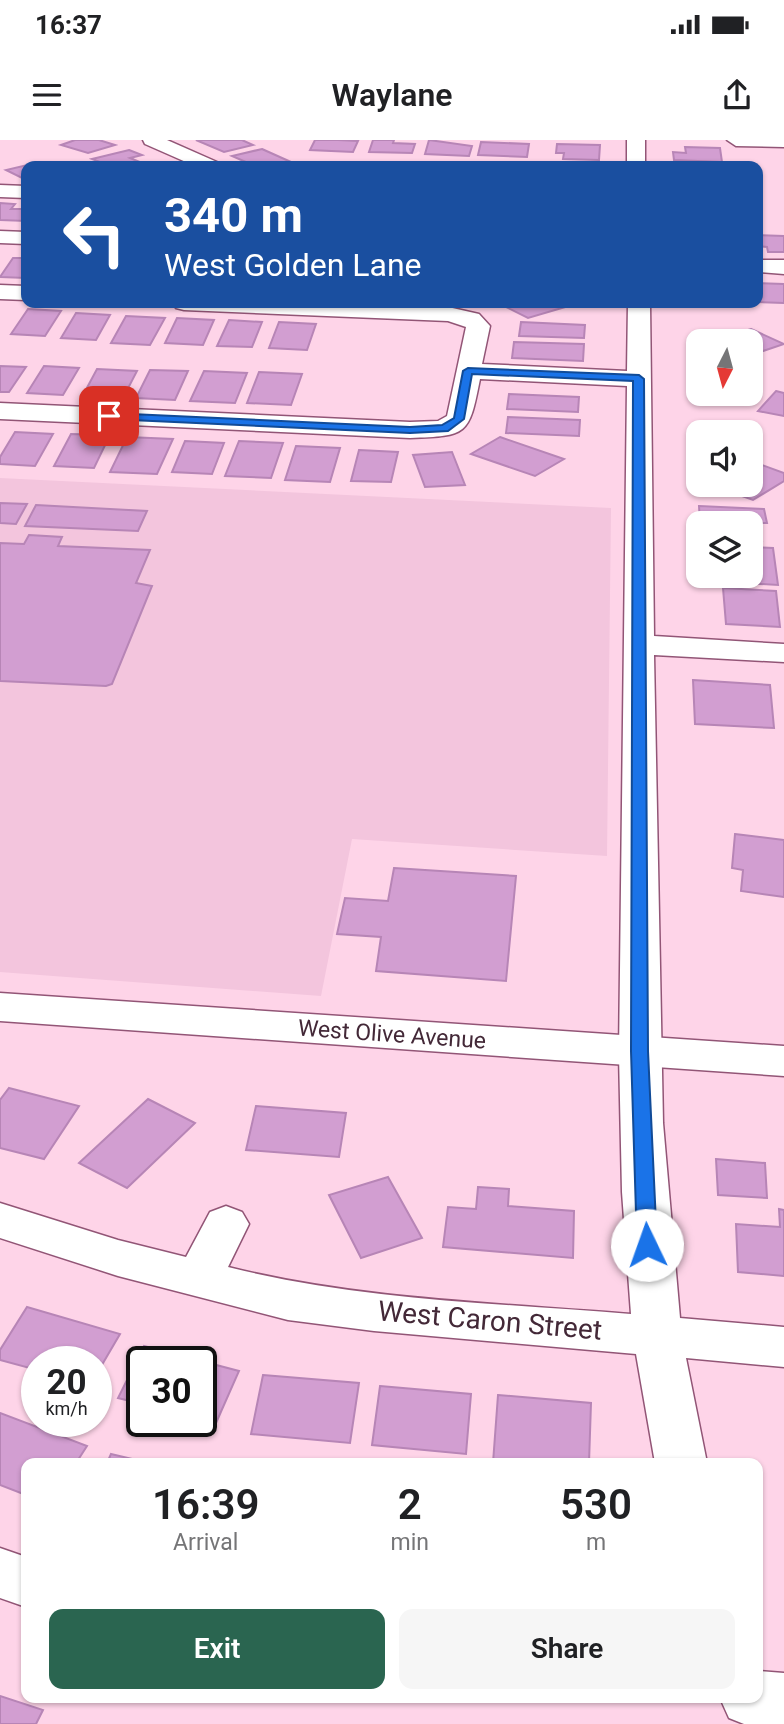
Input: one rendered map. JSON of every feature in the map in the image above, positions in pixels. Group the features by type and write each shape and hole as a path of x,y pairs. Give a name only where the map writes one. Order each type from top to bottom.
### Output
{"street":[{"path":"152,140 199,161"},
{"path":"636,140 636,161"},
{"path":"736,140 784,141"},
{"path":"0,191 21,192"},
{"path":"0,237 21,238"},
{"path":"763,266 784,267"},
{"path":"0,292 21,293"},
{"path":"0,411 410,430 444,429 459,419 478,326 471,318 448,314 304,308"},
{"path":"639,308 640,1051 648,1269 667,1405 680,1458"},
{"path":"468,371 639,379"},
{"path":"639,645 784,653"},
{"name":"West Olive Avenue","path":"0,1007 784,1061"},
{"name":"West Caron Street","path":"0,1220 198,1280 288,1301 374,1312 657,1334 784,1347"},
{"path":"198,1280 226,1224"},
{"path":"0,1573 21,1580"},
{"path":"763,1699 784,1701"},
{"path":"738,1703 744,1724"}],"shaded area":[{"path":"0,478 611,508 607,856 352,839 321,996 0,972"}],"building":[{"path":"75,140 99,140 115,145 88,153 61,145"},
{"path":"196,140 242,140 253,145 224,152"},
{"path":"315,140 358,141 353,152 310,150"},
{"path":"373,140 415,144 412,153 369,152"},
{"path":"429,140 472,146 469,156 425,154"},
{"path":"481,142 529,144 527,157 478,155"},
{"path":"557,144 600,145 599,160 563,159 564,153 556,153"},
{"path":"685,147 720,148 722,161 674,160 673,152 686,153"},
{"path":"262,149 289,161 244,161 232,156"},
{"path":"129,150 142,155 130,158 137,161 92,159"},
{"path":"21,166 21,178 6,170"},
{"path":"0,203 15,204 11,209 21,209 21,221 0,220"},
{"path":"763,235 784,236 784,252 768,252 767,247 763,247"},
{"path":"13,258 21,258 21,278 0,277"},
{"path":"763,283 784,284 784,303 763,302"},
{"path":"508,308 562,308 528,318"},
{"path":"28,309 61,311 45,336 11,334"},
{"path":"76,313 110,315 96,340 61,338"},
{"path":"126,316 165,318 150,345 111,343"},
{"path":"177,318 214,320 203,345 165,343"},
{"path":"229,320 262,322 252,347 217,346"},
{"path":"279,322 316,324 307,350 269,348"},
{"path":"521,322 585,325 584,338 519,336"},
{"path":"763,334 784,344 763,351"},
{"path":"514,342 584,344 583,361 512,358"},
{"path":"0,366 26,367 9,392 0,392"},
{"path":"44,366 79,368 63,395 27,393"},
{"path":"97,369 137,371 123,398 82,397"},
{"path":"150,370 188,371 175,400 136,398"},
{"path":"204,371 247,373 235,403 190,401"},
{"path":"259,372 302,374 291,405 247,403"},
{"path":"776,391 784,393 784,416 758,411"},
{"path":"509,394 579,397 578,412 507,409"},
{"path":"508,417 580,420 579,436 506,433"},
{"path":"15,432 53,434 35,466 0,464 0,457"},
{"path":"71,434 110,435 94,468 54,466"},
{"path":"127,437 173,439 157,474 110,472"},
{"path":"500,437 564,459 535,476 471,454"},
{"path":"185,441 224,443 212,474 172,472"},
{"path":"239,441 283,443 271,478 225,476"},
{"path":"296,446 340,448 330,482 285,480"},
{"path":"359,450 398,452 391,482 351,481"},
{"path":"452,452 465,485 425,487 413,455"},
{"path":"763,465 784,473 784,481 763,494"},
{"path":"0,503 27,504 16,524 0,523"},
{"path":"36,505 147,511 138,531 25,526"},
{"path":"699,506 764,509 767,523 763,523 763,511 699,511"},
{"path":"29,535 62,537 58,546 150,550 136,583 152,586 112,684 106,686 0,681 0,543 24,544"},
{"path":"763,548 773,548 778,585 763,584"},
{"path":"723,588 776,591 780,627 726,624"},
{"path":"693,680 770,685 774,728 695,724"},
{"path":"735,834 784,840 784,897 741,891 743,870 732,868"},
{"path":"394,868 516,876 506,981 376,971 381,937 337,934 345,898 388,901"},
{"path":"9,1088 79,1106 44,1159 0,1148 0,1100"},
{"path":"148,1099 195,1123 127,1188 79,1163"},
{"path":"256,1106 346,1113 339,1157 246,1150"},
{"path":"716,1159 765,1163 767,1198 718,1195"},
{"path":"388,1177 422,1238 361,1258 329,1195"},
{"path":"478,1187 509,1189 508,1206 574,1211 573,1258 443,1247 448,1207 476,1209"},
{"path":"779,1209 784,1210 784,1276 738,1272 736,1224 780,1227"},
{"path":"27,1307 120,1334 112,1348 21,1346 21,1366 0,1360 0,1350"},
{"path":"217,1365 239,1371 217,1421"},
{"path":"263,1375 359,1383 350,1443 251,1434"},
{"path":"126,1382 126,1400 118,1398"},
{"path":"380,1386 471,1394 466,1454 372,1445"},
{"path":"498,1395 591,1403 589,1458 493,1458"},
{"path":"0,1413 21,1421 21,1437 63,1437 87,1446 79,1458 21,1458 21,1493 0,1485"},
{"path":"111,1454 128,1458 109,1458"},
{"path":"0,1696 43,1710 36,1724 0,1724"}],"route":[{"path":"109,416 410,430 444,429 459,419 468,371 639,379 638,845 641,1121 647,1245"}]}
